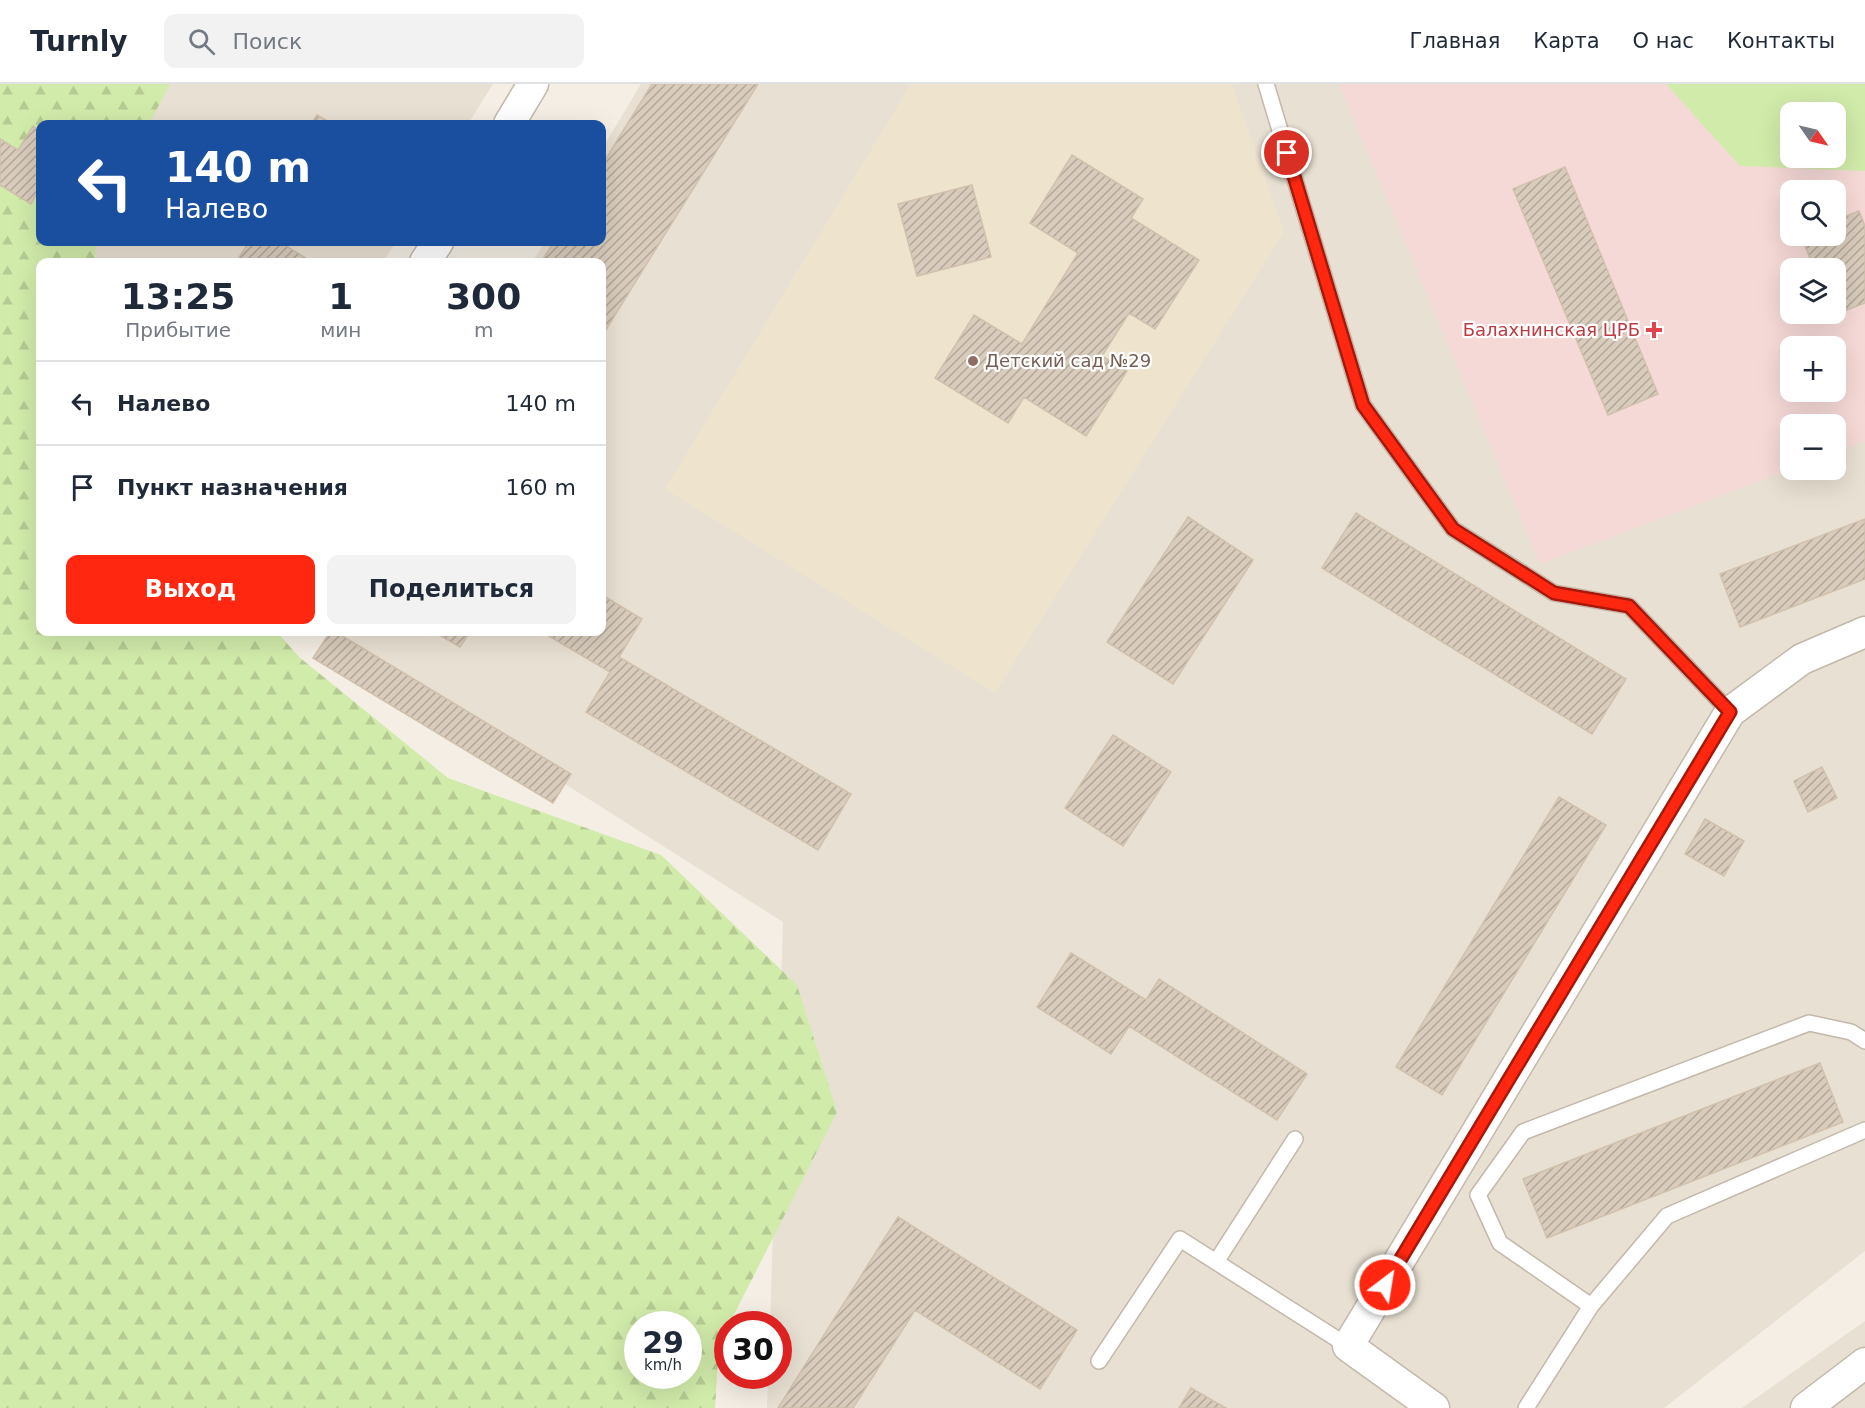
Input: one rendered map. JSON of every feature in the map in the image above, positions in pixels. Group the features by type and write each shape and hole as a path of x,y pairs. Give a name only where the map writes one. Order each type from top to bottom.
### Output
{"street":[{"path":"511,120 533,84"},
{"path":"1434,1408 1348,1346 1730,712 1802,660 1865,632"},
{"path":"1806,1408 1865,1363"}],"lane":[{"path":"1266,84 1363,405 1453,529 1554,593 1629,606 1730,712"},
{"path":"1591,1306 1500,1244 1478,1195 1523,1132 1809,1023 1851,1032 1865,1041"},
{"path":"1526,1408 1591,1306 1667,1216 1865,1130"},
{"path":"1216,1262 1295,1139"},
{"path":"1099,1361 1180,1239 1348,1346"}],"shaded area":[{"path":"0,84 493,84 470,120 36,120 36,244"},
{"path":"641,84 1865,84 1865,1251 1664,1408 767,1408 768,1389 792,1389 792,1311 770,1311 783,922 331,636 606,636 606,258 535,258 542,246 606,246 606,142"},
{"name":"Детский сад №29","path":"911,84 1232,84 1284,232 995,693 665,489"},
{"name":"Балахнинская ЦРБ","path":"1339,84 1865,84 1865,441 1846,448 1846,414 1780,414 1780,473 1540,564"},
{"path":"36,246 393,246 386,258 39,258"},
{"path":"1865,1321 1865,1408 1742,1408"}],"green space":[{"path":"0,84 170,84 151,120 36,120 36,246 96,246 95,258 36,258 36,636 281,636 299,657 448,778 661,855 797,985 837,1112 736,1311 714,1311 714,1389 716,1389 715,1408 0,1408"},
{"path":"1666,84 1865,84 1865,171 1790,168 1846,168 1846,102 1780,102 1780,168 1740,166"}],"building":[{"path":"652,84 758,84 606,330 606,258 544,258 551,246 606,246 606,159"},
{"path":"317,115 326,120 314,120"},
{"path":"33,126 36,128 36,195 31,204 0,185 0,139 18,150"},
{"path":"1072,155 1143,199 1131,218 1199,260 1155,329 1129,313 1102,356 1127,371 1086,436 1024,397 1008,423 935,378 974,315 1022,344 1078,253 1030,223"},
{"path":"1565,167 1658,394 1608,415 1513,189"},
{"path":"972,185 991,257 917,276 898,204"},
{"path":"1859,211 1865,226 1865,303 1846,310 1846,258 1810,258 1805,246 1846,246 1846,216"},
{"path":"246,246 286,246 306,258 239,258"},
{"path":"1356,513 1626,679 1592,734 1322,568"},
{"path":"1188,517 1253,560 1173,684 1107,642"},
{"path":"1865,519 1865,579 1740,627 1720,574"},
{"path":"606,597 642,619 619,657 851,794 818,850 586,712 610,672 549,636 606,636"},
{"path":"327,636 343,636 571,774 553,803 313,658"},
{"path":"441,636 467,636 460,647"},
{"path":"1113,735 1171,772 1123,846 1065,808"},
{"path":"1822,767 1837,798 1808,812 1794,781"},
{"path":"1559,797 1606,825 1442,1095 1396,1067"},
{"path":"1705,819 1744,841 1724,876 1685,854"},
{"path":"1071,953 1146,1000 1159,979 1307,1074 1277,1120 1129,1026 1111,1054 1037,1007"},
{"path":"1820,1063 1843,1122 1547,1238 1523,1179"},
{"path":"898,1217 1077,1330 1040,1389 915,1310 853,1408 778,1408"},
{"path":"1191,1388 1226,1408 1179,1408"}],"place":[{"name":"Балахнинская ЦРБ","path":"1654,330"},
{"name":"Детский сад №29","path":"973,361"}],"route":[{"path":"1287,153 1363,405 1453,529 1554,593 1629,606 1730,712 1385,1285"}]}
